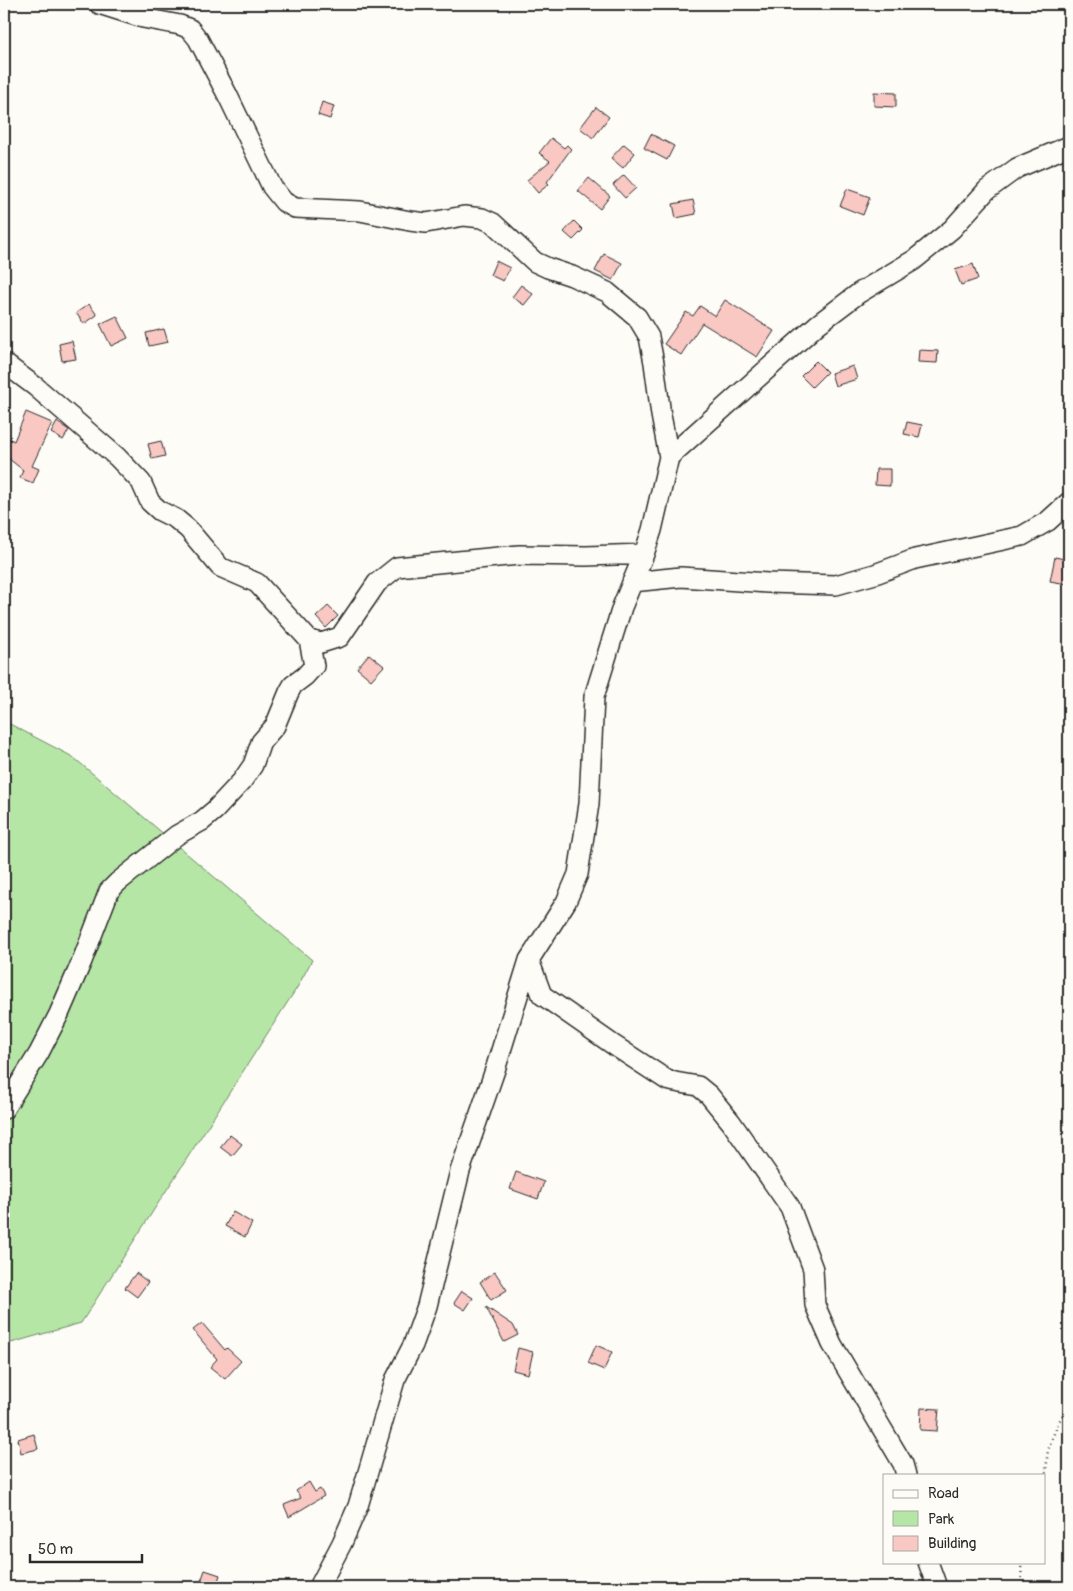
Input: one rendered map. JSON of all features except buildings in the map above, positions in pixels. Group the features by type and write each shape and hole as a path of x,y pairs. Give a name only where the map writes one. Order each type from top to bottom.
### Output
{"street":[{"path":"99,4 143,18 180,25 190,29 198,39 227,94 272,187 284,202 294,208 360,211 418,222 464,216 482,218 493,223 535,262 607,292 637,317 649,337 660,415 669,457 652,530 606,653 594,697 589,804 578,874 566,902 529,960 495,1070 460,1172 427,1306 413,1345 395,1380 358,1506 342,1543 319,1587"},
{"path":"669,457 818,324 859,292 914,260 952,229 987,190 1017,168 1069,146"},
{"path":"4,363 36,387 117,457 140,482 150,502 160,511 176,519 188,529 220,567 257,583 278,608 310,640 314,661 312,670"},
{"path":"632,582 681,577 768,583 836,585 875,574 915,559 1022,536 1048,521 1069,502"},
{"path":"4,1109 39,1053 59,1014 109,892 118,882 177,835 202,821 242,781 253,765 261,742 274,726 293,685 324,662 376,583 397,567 519,555 586,556 644,554"},
{"path":"310,640 321,642 340,637"},
{"path":"529,960 542,995 667,1080 698,1086 709,1095 731,1122 790,1207 812,1269 815,1305 829,1336 902,1464 906,1474"},
{"path":"929,1564 937,1587"}],"path":[{"path":"1045,1474 1048,1453 1059,1420 1069,1404"},
{"path":"1021,1564 1022,1587"}],"green space":[{"path":"4,721 73,757 312,960 298,986 81,1323 4,1345"}]}
